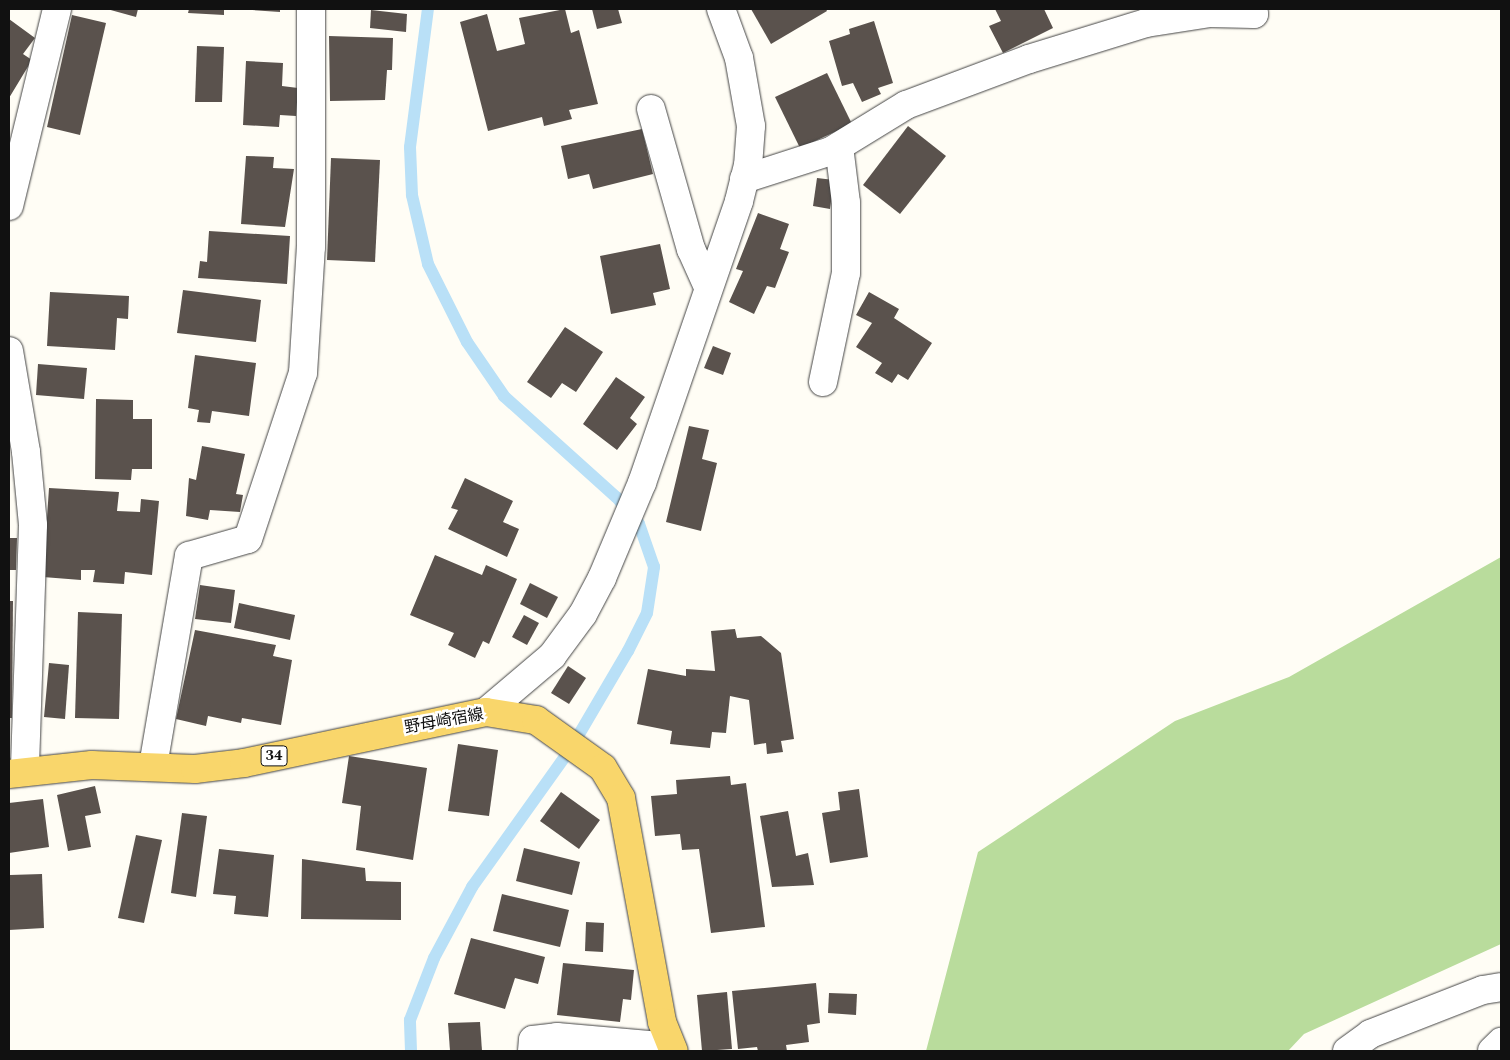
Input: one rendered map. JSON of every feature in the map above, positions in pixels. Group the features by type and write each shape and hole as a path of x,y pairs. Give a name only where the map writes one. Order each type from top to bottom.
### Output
{"main road":[{"name":"野母崎宿線","path":"17,773 92,765 195,769 244,763 486,712 536,720 603,768 621,798 662,1022 673,1049"}],"street":[{"path":"9,206 57,9"},
{"path":"152,766 189,556 248,539 303,373 311,246 311,9"},
{"path":"486,712 552,656 583,614 642,483 708,287 744,179 750,118 739,58 721,9"},
{"path":"744,179 839,146 906,106 1029,59 1146,23 1210,13 1254,14 1251,9"},
{"path":"651,109 691,249 708,287"},
{"path":"823,382 846,273 846,203 839,146"},
{"path":"9,351 26,452 33,525 17,773"},
{"path":"1347,1051 1370,1034 1483,990 1501,987"},
{"path":"532,1051 533,1040 557,1037 673,1049"},
{"path":"1492,1051 1501,1042"}],"green space":[{"path":"1501,557 1501,944 1304,1034 1288,1051 926,1051 978,852 1175,721 1289,677"}],"building":[{"path":"107,9 138,9 136,17"},
{"path":"189,9 224,9 224,15 188,13"},
{"path":"237,9 280,9 280,12"},
{"path":"565,9 571,33 579,30 598,104 569,110 572,119 544,126 542,117 488,131 460,22 487,14 497,51 525,44 519,18"},
{"path":"592,9 618,9 622,23 597,29"},
{"path":"751,9 826,9 827,11 771,44"},
{"path":"995,9 1044,9 1053,28 1003,53 989,26 1001,21"},
{"path":"371,10 407,14 406,32 370,28"},
{"path":"72,15 106,23 80,135 47,127"},
{"path":"9,19 35,38 23,54 32,60 9,98"},
{"path":"874,21 893,83 878,88 881,94 862,102 853,83 842,86 829,41 850,34 849,29"},
{"path":"329,36 393,38 392,70 387,70 385,100 330,101"},
{"path":"197,46 224,47 222,102 195,102"},
{"path":"246,61 283,63 282,86 298,88 296,116 280,115 279,127 243,125"},
{"path":"827,73 852,124 800,148 775,97"},
{"path":"908,126 946,156 900,214 863,185"},
{"path":"642,129 653,174 593,189 589,174 568,179 561,146"},
{"path":"246,156 274,157 273,168 294,169 285,227 241,224"},
{"path":"331,158 380,160 375,262 327,260"},
{"path":"817,178 834,180 830,209 813,206"},
{"path":"758,213 789,224 780,249 789,252 775,288 767,286 754,314 729,302 743,271 736,269"},
{"path":"209,231 290,236 287,284 198,278 200,261 207,262"},
{"path":"660,244 670,289 653,293 656,305 611,314 600,256"},
{"path":"183,290 261,300 256,342 177,333"},
{"path":"50,292 129,296 128,319 117,318 115,350 47,346"},
{"path":"869,292 899,309 894,318 932,343 908,380 898,374 892,383 875,373 882,363 856,347 872,323 856,315"},
{"path":"565,327 603,352 576,392 562,383 551,398 527,382"},
{"path":"713,346 731,353 723,375 704,368"},
{"path":"195,355 256,363 249,416 212,411 210,423 197,422 199,410 188,408"},
{"path":"38,364 87,368 84,399 36,395"},
{"path":"616,377 645,397 630,418 637,424 617,450 583,424"},
{"path":"96,399 133,400 133,419 152,419 152,469 132,469 131,480 95,479"},
{"path":"689,426 709,430 702,459 717,463 701,531 666,522"},
{"path":"202,446 245,454 236,494 243,495 240,512 210,510 208,520 186,516 189,478 196,480"},
{"path":"465,478 513,501 503,522 519,529 507,557 448,529 458,510 451,508"},
{"path":"49,488 119,492 117,511 140,512 141,499 159,501 152,575 125,572 124,584 93,582 95,570 81,570 81,580 43,577"},
{"path":"9,538 17,538 16,570 9,570"},
{"path":"435,555 482,575 486,565 517,579 489,644 483,641 475,658 448,645 454,633 410,615"},
{"path":"530,583 558,597 547,618 520,604"},
{"path":"200,585 235,590 231,623 195,619"},
{"path":"9,601 13,601 12,718 9,718"},
{"path":"239,603 295,615 290,640 234,628"},
{"path":"78,612 122,614 119,719 75,718"},
{"path":"524,615 539,623 527,645 512,637"},
{"path":"735,629 737,638 761,636 781,653 794,739 781,741 783,752 767,754 766,743 754,745 749,700 730,696 726,733 712,732 710,748 670,744 672,731 637,724 648,669 686,676 686,669 715,671 711,631"},
{"path":"195,630 276,645 273,656 292,660 281,725 242,718 241,723 208,716 206,726 176,719"},
{"path":"49,663 69,665 65,719 44,717"},
{"path":"568,666 586,678 569,704 551,693"},
{"path":"458,744 498,750 489,816 448,811"},
{"path":"349,756 427,768 413,860 356,850 361,806 342,803"},
{"path":"730,776 731,785 746,783 765,927 711,933 699,849 682,850 680,834 655,836 651,796 677,794 676,780"},
{"path":"95,786 101,813 85,816 91,847 68,851 57,795"},
{"path":"859,789 868,857 830,863 822,813 840,810 838,792"},
{"path":"561,792 600,820 579,849 540,821"},
{"path":"43,799 49,847 9,853 9,803"},
{"path":"788,811 796,856 808,853 814,885 772,887 760,816"},
{"path":"182,813 207,816 196,897 171,893"},
{"path":"136,835 162,840 144,923 118,918"},
{"path":"524,848 580,862 572,895 516,881"},
{"path":"219,849 274,855 268,917 234,914 236,896 213,894"},
{"path":"302,859 365,868 366,881 401,882 401,920 301,919"},
{"path":"42,874 44,928 9,930 10,875"},
{"path":"502,894 569,910 560,947 493,931"},
{"path":"586,922 604,923 603,952 585,951"},
{"path":"471,938 545,957 538,984 515,978 505,1009 454,994"},
{"path":"563,963 634,970 631,1000 623,999 620,1022 557,1015"},
{"path":"816,983 820,1023 807,1025 809,1042 786,1045 787,1051 758,1051 757,1047 738,1049 732,991"},
{"path":"727,992 732,1049 702,1051 697,995"},
{"path":"829,993 857,994 856,1015 828,1013"},
{"path":"480,1022 482,1051 450,1051 448,1023"}],"waterway":[{"path":"411,1051 410,1020 434,958 472,887 571,748 628,651 647,613 654,567 639,524 616,497 504,396 467,342 428,264 412,195 410,147 428,9"}]}
